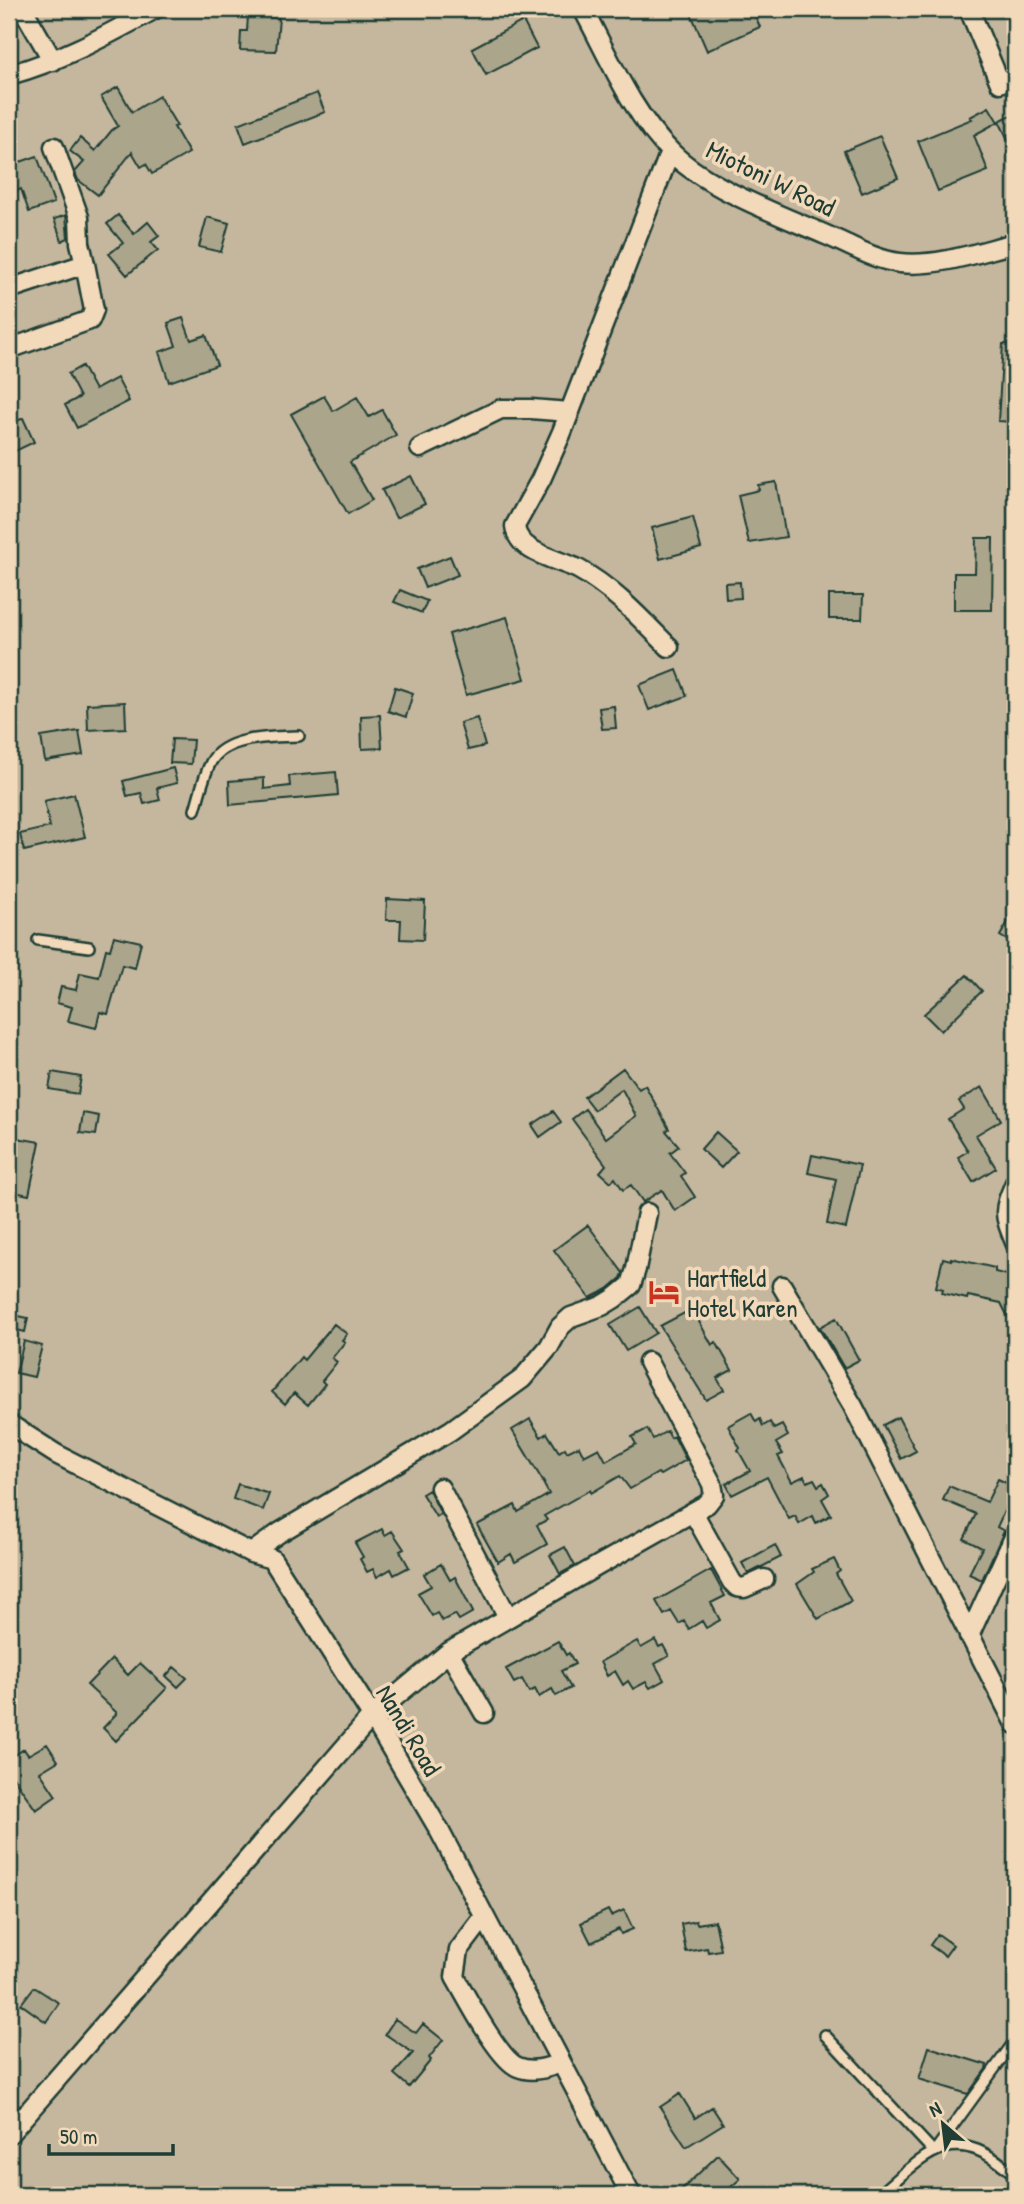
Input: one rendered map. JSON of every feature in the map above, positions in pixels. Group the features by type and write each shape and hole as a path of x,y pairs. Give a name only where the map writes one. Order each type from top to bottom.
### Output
{"street":[{"path":"23,9 53,61"},
{"path":"9,75 53,61 91,44 156,9"},
{"name":"Miotoni W Road","path":"583,9 626,90 646,121 670,152 700,175 760,206 872,256 901,263 956,258 1015,243"},
{"path":"969,9 1000,83"},
{"path":"9,349 90,320 94,310 80,243 79,217 54,147"},
{"path":"669,647 594,578 520,541 515,526 541,479 569,412 670,152"},
{"path":"9,289 85,264"},
{"path":"420,448 500,409 569,412"},
{"path":"1015,1183 1005,1214 1015,1242"},
{"path":"251,1553 279,1533 450,1431 522,1380 571,1317 602,1306 631,1285 646,1213"},
{"path":"782,1286 853,1406 1015,1724"},
{"path":"9,2134 372,1716 449,1652 707,1504 714,1495 712,1484 648,1362"},
{"name":"Nandi Road","path":"9,1424 57,1454 251,1553 272,1559 372,1716 438,1828 631,2195"},
{"path":"440,1488 508,1617"},
{"path":"693,1513 737,1587 744,1588 764,1579"},
{"path":"969,1636 1015,1535"},
{"path":"449,1652 484,1713"},
{"path":"484,1917 459,1950 454,1977 504,2058 518,2067 544,2070 561,2063"}],"lane":[{"path":"195,810 212,760 224,749 240,742 265,737 299,736"},
{"path":"38,940 89,947"},
{"path":"825,2035 934,2152"},
{"path":"934,2152 1014,2042"},
{"path":"879,2195 921,2158 950,2146 969,2147 996,2158 1015,2175"}],"shaded area":[{"path":"9,9 1015,9 1015,2195 9,2195"}],"building":[{"path":"689,9 752,9 760,27 707,51"},
{"path":"248,16 279,18 276,51 240,50 241,31 247,31"},
{"path":"523,21 537,48 486,75 472,48"},
{"path":"118,87 132,112 159,96 189,153 152,174 146,164 141,167 132,152 98,195 78,180 75,172 84,162 70,151 80,138 95,151 118,126 101,97"},
{"path":"317,93 325,112 245,143 238,124"},
{"path":"989,107 998,122 974,135 988,171 938,191 918,141 972,119 970,117"},
{"path":"1015,113 1015,154 999,121"},
{"path":"880,136 898,178 862,193 844,151"},
{"path":"37,156 54,203 29,212 21,189 9,194 9,166"},
{"path":"66,215 68,238 62,241 54,219"},
{"path":"118,215 134,234 148,222 159,236 151,242 158,250 127,275 109,254 123,243 107,224"},
{"path":"207,217 229,223 221,252 199,247"},
{"path":"183,318 191,340 206,335 217,365 169,382 159,352 176,346 168,323"},
{"path":"1003,344 1015,345 1015,422 998,421"},
{"path":"82,366 95,390 117,378 129,401 77,428 65,405 80,397 68,374"},
{"path":"324,396 333,411 357,397 369,417 382,410 396,435 350,462 372,500 348,514 291,414"},
{"path":"23,418 34,442 9,454 9,425"},
{"path":"411,476 425,504 396,518 382,490"},
{"path":"776,482 786,537 749,543 738,495 759,490 758,485"},
{"path":"693,517 701,548 660,559 652,528"},
{"path":"976,538 993,538 992,610 954,610 954,573 975,573"},
{"path":"450,556 458,575 425,588 417,569"},
{"path":"740,582 741,598 726,599 725,583"},
{"path":"400,590 427,601 422,613 394,602"},
{"path":"829,595 863,595 862,619 829,619"},
{"path":"507,617 525,679 466,695 449,634"},
{"path":"677,670 687,696 649,710 639,685"},
{"path":"395,687 413,693 406,717 388,711"},
{"path":"125,702 126,728 88,730 87,704"},
{"path":"614,706 616,728 602,729 599,708"},
{"path":"380,715 382,748 362,749 361,716"},
{"path":"477,718 485,746 468,750 460,723"},
{"path":"79,731 83,755 45,761 41,737"},
{"path":"172,739 193,740 191,764 170,763"},
{"path":"173,768 177,783 157,788 160,800 144,804 141,793 127,796 123,781"},
{"path":"336,772 338,795 230,805 229,781 264,778 264,789 290,786 289,776"},
{"path":"74,794 85,837 24,851 20,834 50,827 44,801"},
{"path":"387,899 425,901 423,940 400,939 401,920 386,920"},
{"path":"1015,910 1015,945 1000,936"},
{"path":"114,936 141,942 135,968 122,965 108,1014 100,1012 96,1028 68,1021 72,1007 57,1003 61,987 76,990 80,973 99,977 106,949 110,950"},
{"path":"967,975 982,991 941,1031 924,1014"},
{"path":"623,1068 639,1089 645,1085 669,1129 666,1131 679,1146 670,1153 685,1173 681,1176 695,1197 675,1211 662,1190 643,1202 631,1185 623,1190 615,1178 611,1182 600,1172 606,1165 572,1119 585,1109 606,1138 636,1116 622,1089 594,1110 584,1097"},
{"path":"52,1072 81,1077 78,1094 49,1089"},
{"path":"982,1087 1001,1120 976,1135 996,1168 973,1182 958,1157 968,1151 948,1119 964,1109 959,1101"},
{"path":"553,1111 561,1122 540,1137 532,1125"},
{"path":"83,1113 99,1116 96,1135 80,1133"},
{"path":"716,1132 737,1151 721,1168 701,1149"},
{"path":"17,1138 40,1142 29,1195 9,1191 9,1174"},
{"path":"812,1155 860,1165 846,1228 827,1224 836,1179 808,1173"},
{"path":"588,1225 623,1273 608,1289 590,1298 554,1250"},
{"path":"943,1258 995,1268 995,1272 1015,1277 1015,1331 1001,1303 942,1293 943,1289 936,1287"},
{"path":"640,1307 656,1333 626,1351 610,1325"},
{"path":"692,1309 712,1345 716,1342 732,1370 717,1378 724,1390 706,1400 660,1326"},
{"path":"9,1314 28,1318 25,1332 9,1328"},
{"path":"836,1318 859,1360 844,1368 820,1327"},
{"path":"334,1324 347,1334 342,1340 345,1342 332,1358 337,1362 322,1381 325,1384 308,1405 294,1393 285,1404 272,1392 301,1357 304,1360"},
{"path":"24,1341 42,1346 34,1377 16,1373"},
{"path":"751,1413 756,1422 760,1419 763,1426 770,1422 774,1429 782,1425 788,1436 776,1443 783,1454 778,1456 792,1482 804,1476 807,1482 814,1479 818,1486 823,1483 829,1494 822,1499 831,1515 816,1523 813,1516 799,1524 795,1516 789,1519 767,1477 732,1495 726,1484 750,1471 728,1426"},
{"path":"898,1417 916,1451 901,1459 883,1425"},
{"path":"530,1419 541,1437 547,1433 559,1452 565,1448 567,1452 579,1446 584,1456 599,1448 606,1461 636,1444 632,1437 647,1429 653,1439 667,1431 671,1438 674,1436 686,1460 630,1489 620,1476 591,1493 590,1490 544,1516 547,1520 537,1525 547,1544 515,1562 511,1554 498,1562 477,1525 515,1505 518,1512 549,1494 512,1430"},
{"path":"998,1479 1015,1487 997,1527 1004,1531 982,1580 969,1574 982,1548 964,1539 976,1514 943,1500 949,1486 987,1502"},
{"path":"238,1484 269,1494 263,1510 233,1499"},
{"path":"429,1490 441,1514 436,1517 422,1494"},
{"path":"382,1529 385,1535 392,1531 404,1549 400,1551 409,1567 394,1575 391,1569 377,1577 373,1569 367,1572 355,1543"},
{"path":"775,1545 781,1557 748,1574 742,1563"},
{"path":"565,1547 575,1566 560,1574 550,1555"},
{"path":"834,1559 840,1571 836,1574 851,1601 818,1619 797,1584 814,1572 812,1569"},
{"path":"441,1564 450,1580 455,1577 473,1612 459,1620 455,1614 442,1621 437,1613 432,1616 418,1593 431,1586 424,1574"},
{"path":"711,1570 725,1596 711,1603 720,1620 706,1628 702,1621 689,1629 684,1621 679,1624 671,1611 664,1615 656,1601"},
{"path":"655,1640 659,1647 663,1645 669,1656 655,1664 664,1680 650,1688 646,1682 633,1689 628,1681 623,1685 615,1671 607,1676 600,1662 637,1641 641,1648"},
{"path":"558,1641 575,1664 561,1671 571,1688 556,1696 552,1689 539,1697 535,1689 529,1692 522,1679 514,1683 506,1669"},
{"path":"112,1659 128,1675 140,1663 167,1688 116,1741 103,1728 117,1713 87,1685"},
{"path":"174,1667 187,1678 178,1687 166,1676"},
{"path":"47,1744 58,1761 40,1772 56,1796 36,1810 9,1771 9,1759 24,1749 28,1755"},
{"path":"608,1910 611,1916 624,1910 633,1929 621,1934 619,1929 591,1943 581,1923"},
{"path":"696,1921 697,1924 715,1921 721,1950 708,1952 707,1948 686,1952 681,1924"},
{"path":"938,1934 953,1945 945,1956 930,1945"},
{"path":"34,1987 59,2003 46,2022 21,2004"},
{"path":"395,2019 416,2033 423,2024 443,2040 409,2087 394,2074 413,2053 385,2034"},
{"path":"929,2047 987,2065 986,2069 968,2094 919,2079"},
{"path":"680,2094 695,2118 712,2107 723,2124 686,2147 660,2107"},
{"path":"718,2155 740,2179 722,2195 676,2195"}],"place":[{"name":"Hartfield Hotel Karen","path":"664,1292"}]}
